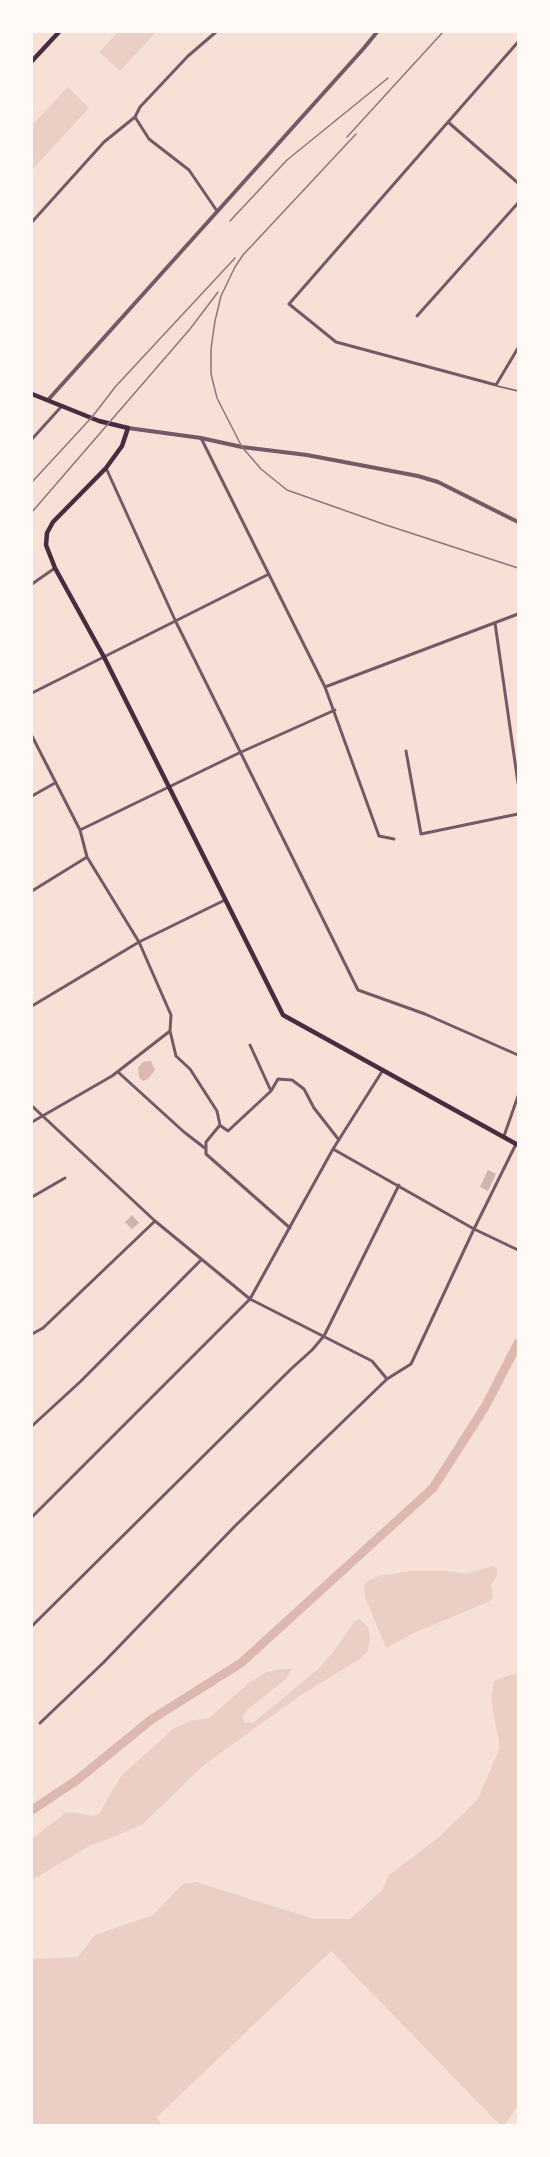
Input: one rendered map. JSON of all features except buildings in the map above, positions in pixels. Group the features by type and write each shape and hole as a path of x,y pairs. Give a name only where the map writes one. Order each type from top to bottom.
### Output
{"main road":[{"path":"32,61 59,32"},
{"path":"32,394 99,420 128,428 122,446 106,468 53,522 47,533 46,545 55,568 104,657 284,1015 517,1144"}],"street":[{"path":"32,222 104,142 135,117 140,107 188,56 216,32"},
{"path":"48,400 377,32"},
{"path":"519,42 289,304 336,342 496,386 519,348"},
{"path":"135,117 149,139 189,170 217,211"},
{"path":"448,122 519,183"},
{"path":"417,316 519,203"},
{"path":"32,439 62,405"},
{"path":"128,428 307,455 418,476 438,482 519,522"},
{"path":"201,438 325,687 379,836 394,839"},
{"path":"106,468 239,753 358,990 425,1014 519,1055"},
{"path":"32,584 55,568"},
{"path":"32,693 269,574"},
{"path":"325,687 519,614"},
{"path":"495,623 519,783"},
{"path":"80,830 239,753 335,710"},
{"path":"32,736 80,830 87,857 139,942 171,1015 170,1031 176,1056 190,1069 217,1112 220,1125 228,1131 271,1091 278,1079 292,1080 304,1089 314,1108 339,1140"},
{"path":"406,751 421,834 519,814"},
{"path":"32,796 55,783"},
{"path":"32,891 87,857"},
{"path":"32,1006 139,942 225,900"},
{"path":"32,1122 118,1072 170,1031"},
{"path":"250,1045 271,1091"},
{"path":"32,1517 250,1299 333,1149 383,1070"},
{"path":"118,1072 206,1149"},
{"path":"504,1137 519,1096"},
{"path":"32,1106 155,1221 250,1299 372,1361 387,1379"},
{"path":"220,1125 206,1142 206,1154 290,1228"},
{"path":"40,1723 103,1663 244,1518 387,1379 411,1364 474,1229 517,1144"},
{"path":"333,1149 474,1229 519,1250"},
{"path":"32,1197 65,1178"},
{"path":"32,1626 324,1336 399,1185"},
{"path":"32,1334 43,1328 155,1221"},
{"path":"32,1426 81,1381 201,1260"}],"lane":[{"path":"496,386 519,391"}],"shaded area":[{"path":"118,32 156,32 120,71 99,52"},
{"path":"68,87 89,108 32,170 32,125"},
{"path":"151,1061 155,1070 148,1079 143,1081 139,1077 138,1068 143,1062"},
{"path":"493,1566 497,1569 497,1575 491,1585 493,1596 490,1601 412,1634 386,1648 365,1597 364,1585 368,1581 379,1576 411,1571 449,1571 465,1574"},
{"path":"359,1619 368,1627 370,1639 368,1651 360,1659 301,1695 204,1765 143,1824 91,1845 32,1880 32,1839 65,1813 93,1816 99,1814 123,1774 173,1729 190,1721 209,1718 250,1682 267,1672 292,1669 286,1679 247,1710 243,1716 244,1723 254,1722 317,1670 354,1622"},
{"path":"512,1674 518,1675 518,2105 505,2125 500,2125 331,1951 156,2118 163,2125 32,2125 32,1959 78,1957 95,1935 153,1915 183,1884 196,1882 314,1919 350,1919 382,1890 389,1875 439,1837 478,1799 500,1747 491,1701 494,1681"}],"waterway":[{"path":"32,1810 77,1780 152,1719 241,1663 433,1488 485,1407 518,1343"}],"railway":[{"path":"347,137 443,32"},
{"path":"230,221 287,160 388,78"},
{"path":"356,134 243,255 235,267 221,296 211,349 211,374 217,398 242,447 261,469 287,490 518,568"},
{"path":"32,482 92,417 116,386 235,258"},
{"path":"32,512 190,329 218,292"}]}
